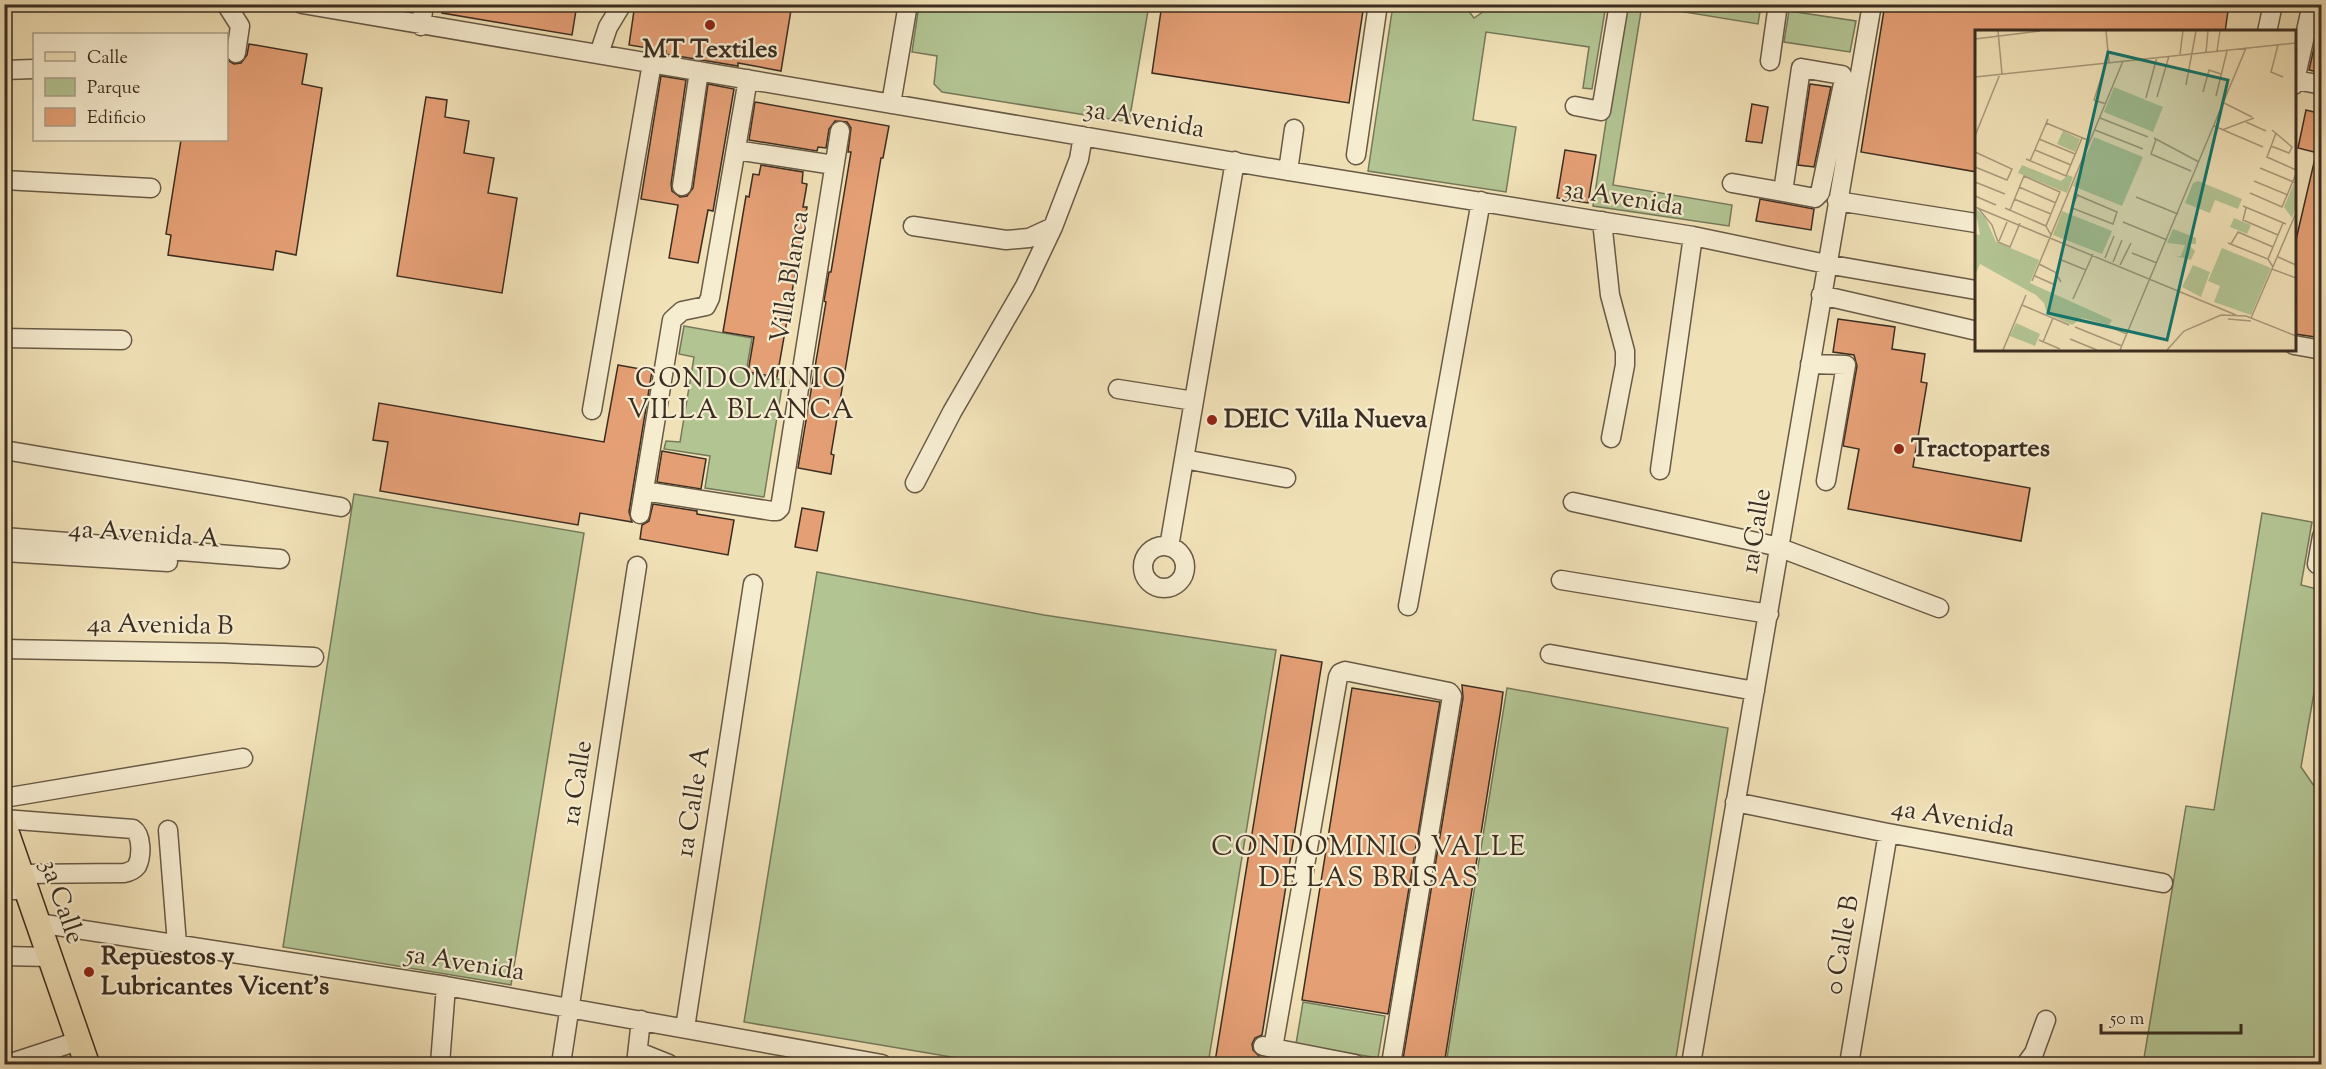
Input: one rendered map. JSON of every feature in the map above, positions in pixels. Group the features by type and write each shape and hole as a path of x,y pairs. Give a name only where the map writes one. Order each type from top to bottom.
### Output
{"main road":[{"name":"3a Calle","path":"5,827 15,875 38,923 87,1065"}],"street":[{"path":"226,4 240,26 236,53"},
{"name":"3a Avenida","path":"302,4 421,26 1288,171 1693,236 1826,264 1975,290"},
{"path":"421,26 424,4"},
{"path":"599,54 608,27 622,4"},
{"path":"891,104 908,4"},
{"path":"1356,155 1378,4"},
{"path":"1575,106 1600,111 1619,4"},
{"path":"1770,62 1778,4"},
{"name":"1a Calle","path":"1691,1065 1872,4"},
{"path":"2267,30 2273,4"},
{"path":"2296,80 2314,27 2312,4"},
{"path":"592,410 652,63"},
{"path":"1732,183 1815,198 1819,196 1844,79 1842,75 1801,68 1782,192"},
{"path":"4,70 33,69"},
{"path":"682,186 699,71"},
{"path":"640,514 672,320 680,312 703,308 709,301 748,79"},
{"path":"2296,83 2322,85"},
{"path":"1288,171 1294,129"},
{"name":"Villa Blanca","path":"644,491 772,511 780,508 840,131"},
{"path":"915,483 941,432 1025,286 1053,226 1079,159 1083,136"},
{"path":"735,150 834,165"},
{"path":"1169,547 1234,161"},
{"path":"4,180 151,188"},
{"path":"1408,606 1481,201"},
{"path":"1837,201 1975,223"},
{"path":"1602,221 1610,295 1625,351 1625,365 1611,438"},
{"path":"913,225 1006,240 1029,238 1053,226"},
{"path":"1660,470 1693,236"},
{"path":"1821,295 1973,330"},
{"path":"4,338 122,340"},
{"path":"2296,345 2322,350"},
{"path":"1810,364 1846,365 1826,481"},
{"path":"1118,389 1194,401"},
{"path":"4,450 341,507"},
{"path":"1184,459 1286,478"},
{"path":"1573,502 1781,547 1939,608"},
{"path":"2317,564 2322,536"},
{"name":"4a Avenida A","path":"4,537 280,564 4,552"},
{"name":"1a Calle","path":"561,1065 637,566"},
{"path":"1561,580 1769,614"},
{"name":"1a Calle A","path":"686,1028 753,584"},
{"name":"4a Avenida B","path":"4,649 224,652 314,657"},
{"path":"1550,654 1755,691"},
{"path":"1355,1065 1313,1060 1268,1047 1338,677 1345,671 1449,692 1452,696 1391,1065"},
{"path":"4,798 243,758"},
{"name":"4a Avenida","path":"1735,802 1888,833 2163,883"},
{"path":"5,827 133,828 139,836 137,866 132,871 15,875"},
{"path":"168,830 177,944"},
{"name":"0 Calle B","path":"1849,1065 1888,833"},
{"name":"5a Avenida","path":"38,923 569,1007 686,1028 788,1057 882,1065"},
{"path":"4,956 50,957"},
{"path":"440,1065 446,986"},
{"path":"641,1020 638,1058 669,1065"},
{"path":"2026,1065 2034,1053 2046,1020"},
{"path":"8,1065 78,1041"}],"green space":[{"path":"919,5 1149,5 1129,122 942,92 934,84 937,56 912,52"},
{"path":"1393,5 1464,5 1474,18 1493,5 1606,5 1592,89 1583,88 1589,47 1486,32 1473,120 1516,127 1506,192 1368,171"},
{"path":"1624,5 1642,5 1613,185 1732,205 1729,226 1593,206"},
{"path":"1642,5 1761,5 1758,24"},
{"path":"1789,11 1856,21 1850,52 1784,42"},
{"path":"684,326 752,338 746,373 783,380 764,497 705,488 710,456 664,449 666,441 680,442 694,357 679,354"},
{"path":"354,494 584,533 511,985 283,947"},
{"path":"2262,513 2312,522 2301,585 2321,590 2321,653 2301,767 2321,796 2321,1064 2143,1064 2186,806 2214,810"},
{"path":"817,572 1044,615 1276,650 1208,1064 993,1064 744,1022"},
{"path":"1507,688 1728,728 1675,1064 1446,1064"},
{"path":"1303,1002 1385,1016 1378,1058 1296,1044"}],"building":[{"name":"MT Textiles","path":"442,4 577,4 572,35 442,13"},
{"name":"MT Textiles","path":"635,4 792,4 781,71 665,54 666,51 629,45"},
{"path":"1162,4 1364,4 1349,103 1152,73"},
{"path":"1885,4 2229,4 2225,30 1975,30 1975,172 1861,152"},
{"path":"2319,26 2322,26 2322,73 2309,70"},
{"path":"249,44 307,54 302,84 322,88 296,255 276,251 273,270 168,255 171,235 166,234 181,141 228,141 228,60 234,64 241,63 247,55"},
{"path":"661,76 686,80 671,184 672,191 680,197 687,196 693,188 708,84 734,89 713,211 708,210 698,263 669,258 678,205 641,199"},
{"path":"1810,84 1831,87 1814,167 1798,165"},
{"path":"426,97 447,100 445,117 469,121 464,153 494,158 488,193 517,198 502,293 397,276"},
{"path":"755,102 889,126 883,158 881,158 831,454 834,455 831,474 798,468 826,302 824,301 851,152 848,152 851,128 847,122 835,121 829,129 826,148 818,147 817,151 749,140"},
{"path":"1752,104 1768,107 1762,143 1746,141"},
{"path":"2306,110 2322,114 2322,154 2298,148"},
{"path":"1565,150 1596,155 1588,203 1557,198"},
{"path":"2316,154 2322,155 2322,338 2296,334 2296,240"},
{"path":"761,165 803,172 802,183 807,184 803,207 807,207 777,377 748,372 754,337 723,332 746,196 749,197 753,174 759,175"},
{"path":"1760,199 1814,209 1811,230 1756,221"},
{"path":"1838,319 1895,327 1892,349 1925,354 1921,382 1927,383 1913,467 2030,488 2021,541 1848,509 1859,449 1843,446 1857,366 1854,355 1833,352"},
{"path":"618,365 652,371 629,512 632,522 580,513 578,525 380,491 388,442 373,440 379,403 604,442"},
{"path":"662,451 706,459 701,489 657,482"},
{"path":"653,504 734,520 728,555 640,539 642,525 649,521"},
{"path":"802,508 824,512 817,551 795,547"},
{"path":"1281,655 1322,662 1262,1035 1255,1038 1252,1044 1253,1050 1259,1056 1258,1065 1234,1065 1215,1062"},
{"path":"1462,685 1503,692 1501,708 1444,1065 1402,1065 1463,698"},
{"path":"1352,688 1440,702 1388,1014 1302,1000"}],"place":[{"name":"MT Textiles","path":"710,25"},
{"name":"DEIC Villa Nueva","path":"1212,420"},
{"name":"Tractopartes","path":"1899,449"},
{"name":"Repuestos y Lubricantes Vicent's","path":"89,972"}],"district":[{"name":"CONDOMINIO VILLA BLANCA","path":"741,396"},
{"name":"CONDOMINIO VALLE DE LAS BRISAS","path":"1369,864"}]}
